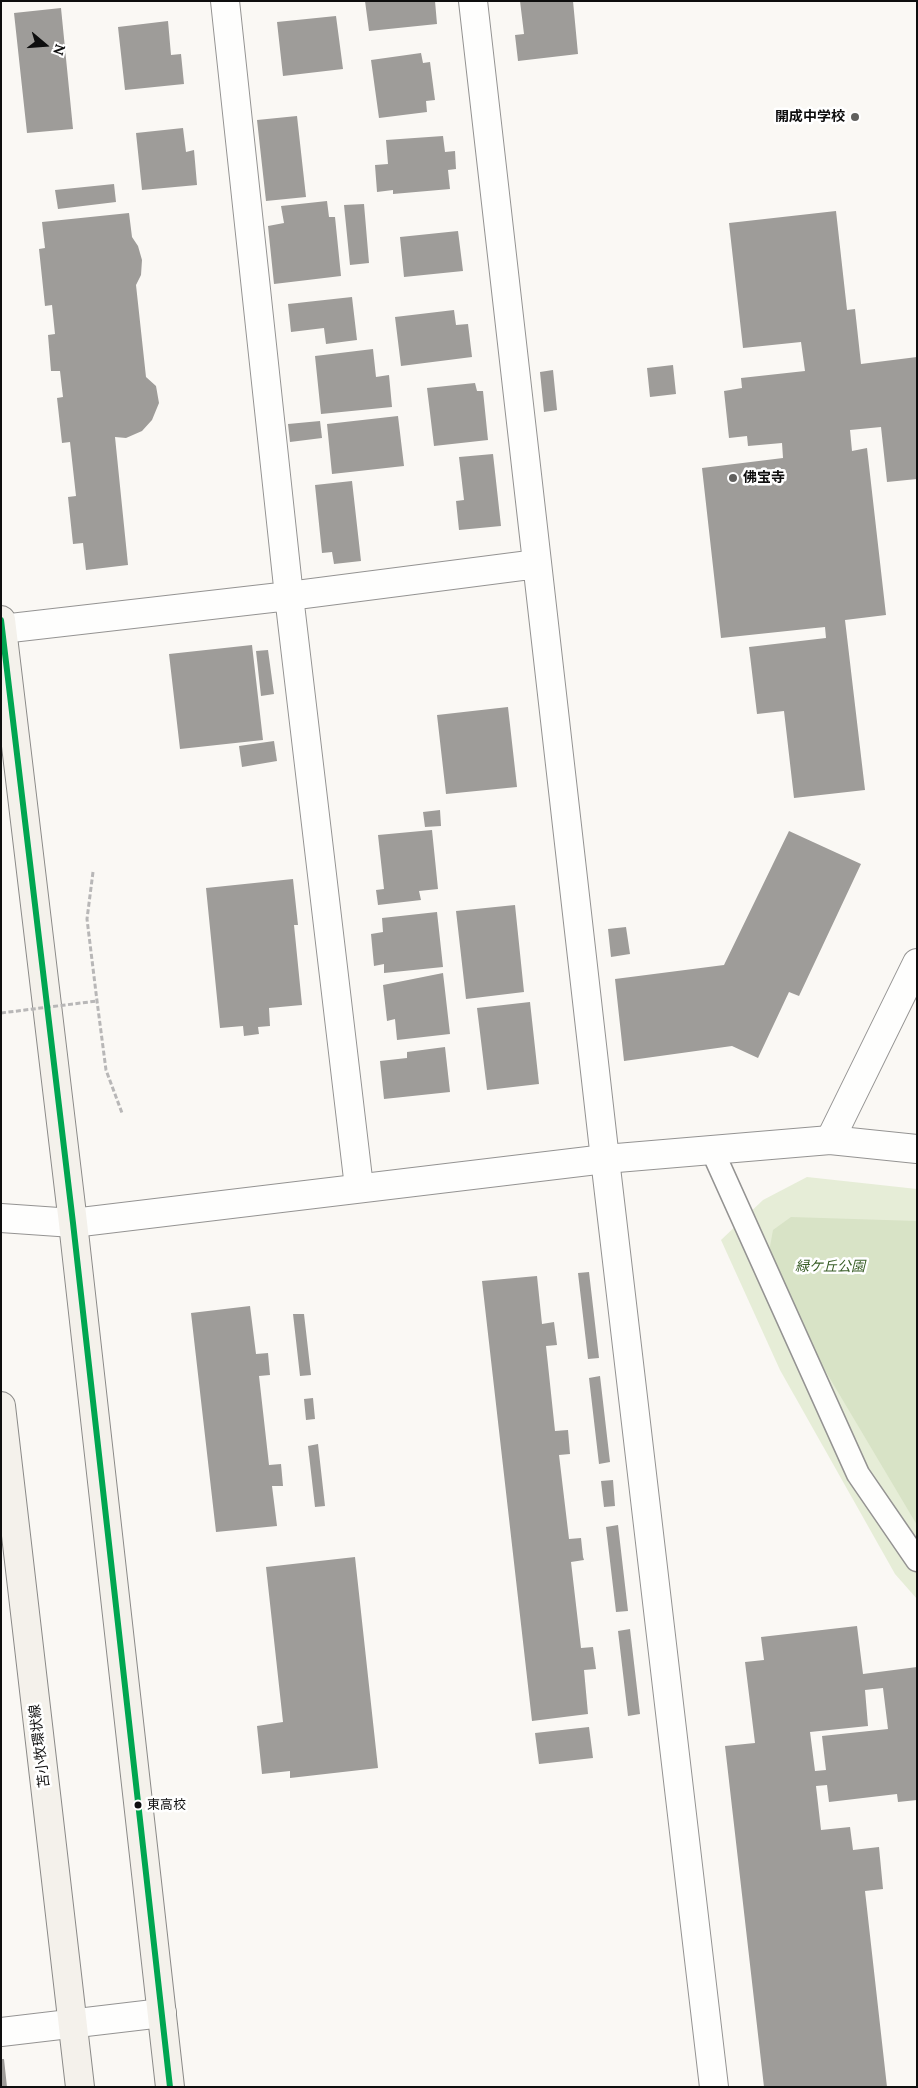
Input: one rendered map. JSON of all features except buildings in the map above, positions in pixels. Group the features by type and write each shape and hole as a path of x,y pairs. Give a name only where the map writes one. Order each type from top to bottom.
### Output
{"main road":[{"path":"2,625 170,2087"},
{"name":"苫小牧環状線","path":"1,1406 80,2087"}],"street":[{"path":"224,1 289,596 359,1188"},
{"path":"473,1 605,1158 714,2087"},
{"path":"2,625 289,596 537,564"},
{"path":"830,1140 917,964"},
{"path":"1,1218 72,1223 605,1158 830,1140 917,1149"},
{"path":"1,2032 162,2013"}],"lane":[{"path":"712,1150 858,1474 917,1560"}],"path":[{"path":"92,872 87,919 97,1001 106,1070 122,1113"},
{"path":"1,1013 97,1001"}],"green space":[{"name":"緑ケ丘公園","path":"807,1177 917,1189 917,1599 895,1574 780,1370 721,1240 763,1200"},
{"path":"791,1217 917,1221 917,1525 813,1350 769,1252 773,1230"}],"transit line":[{"path":"1,620 73,1223 170,2087"}],"place":[{"name":"開成中学校","path":"855,117"},
{"name":"佛宝寺","path":"733,478"},
{"name":"東高校","path":"138,1805"}]}
